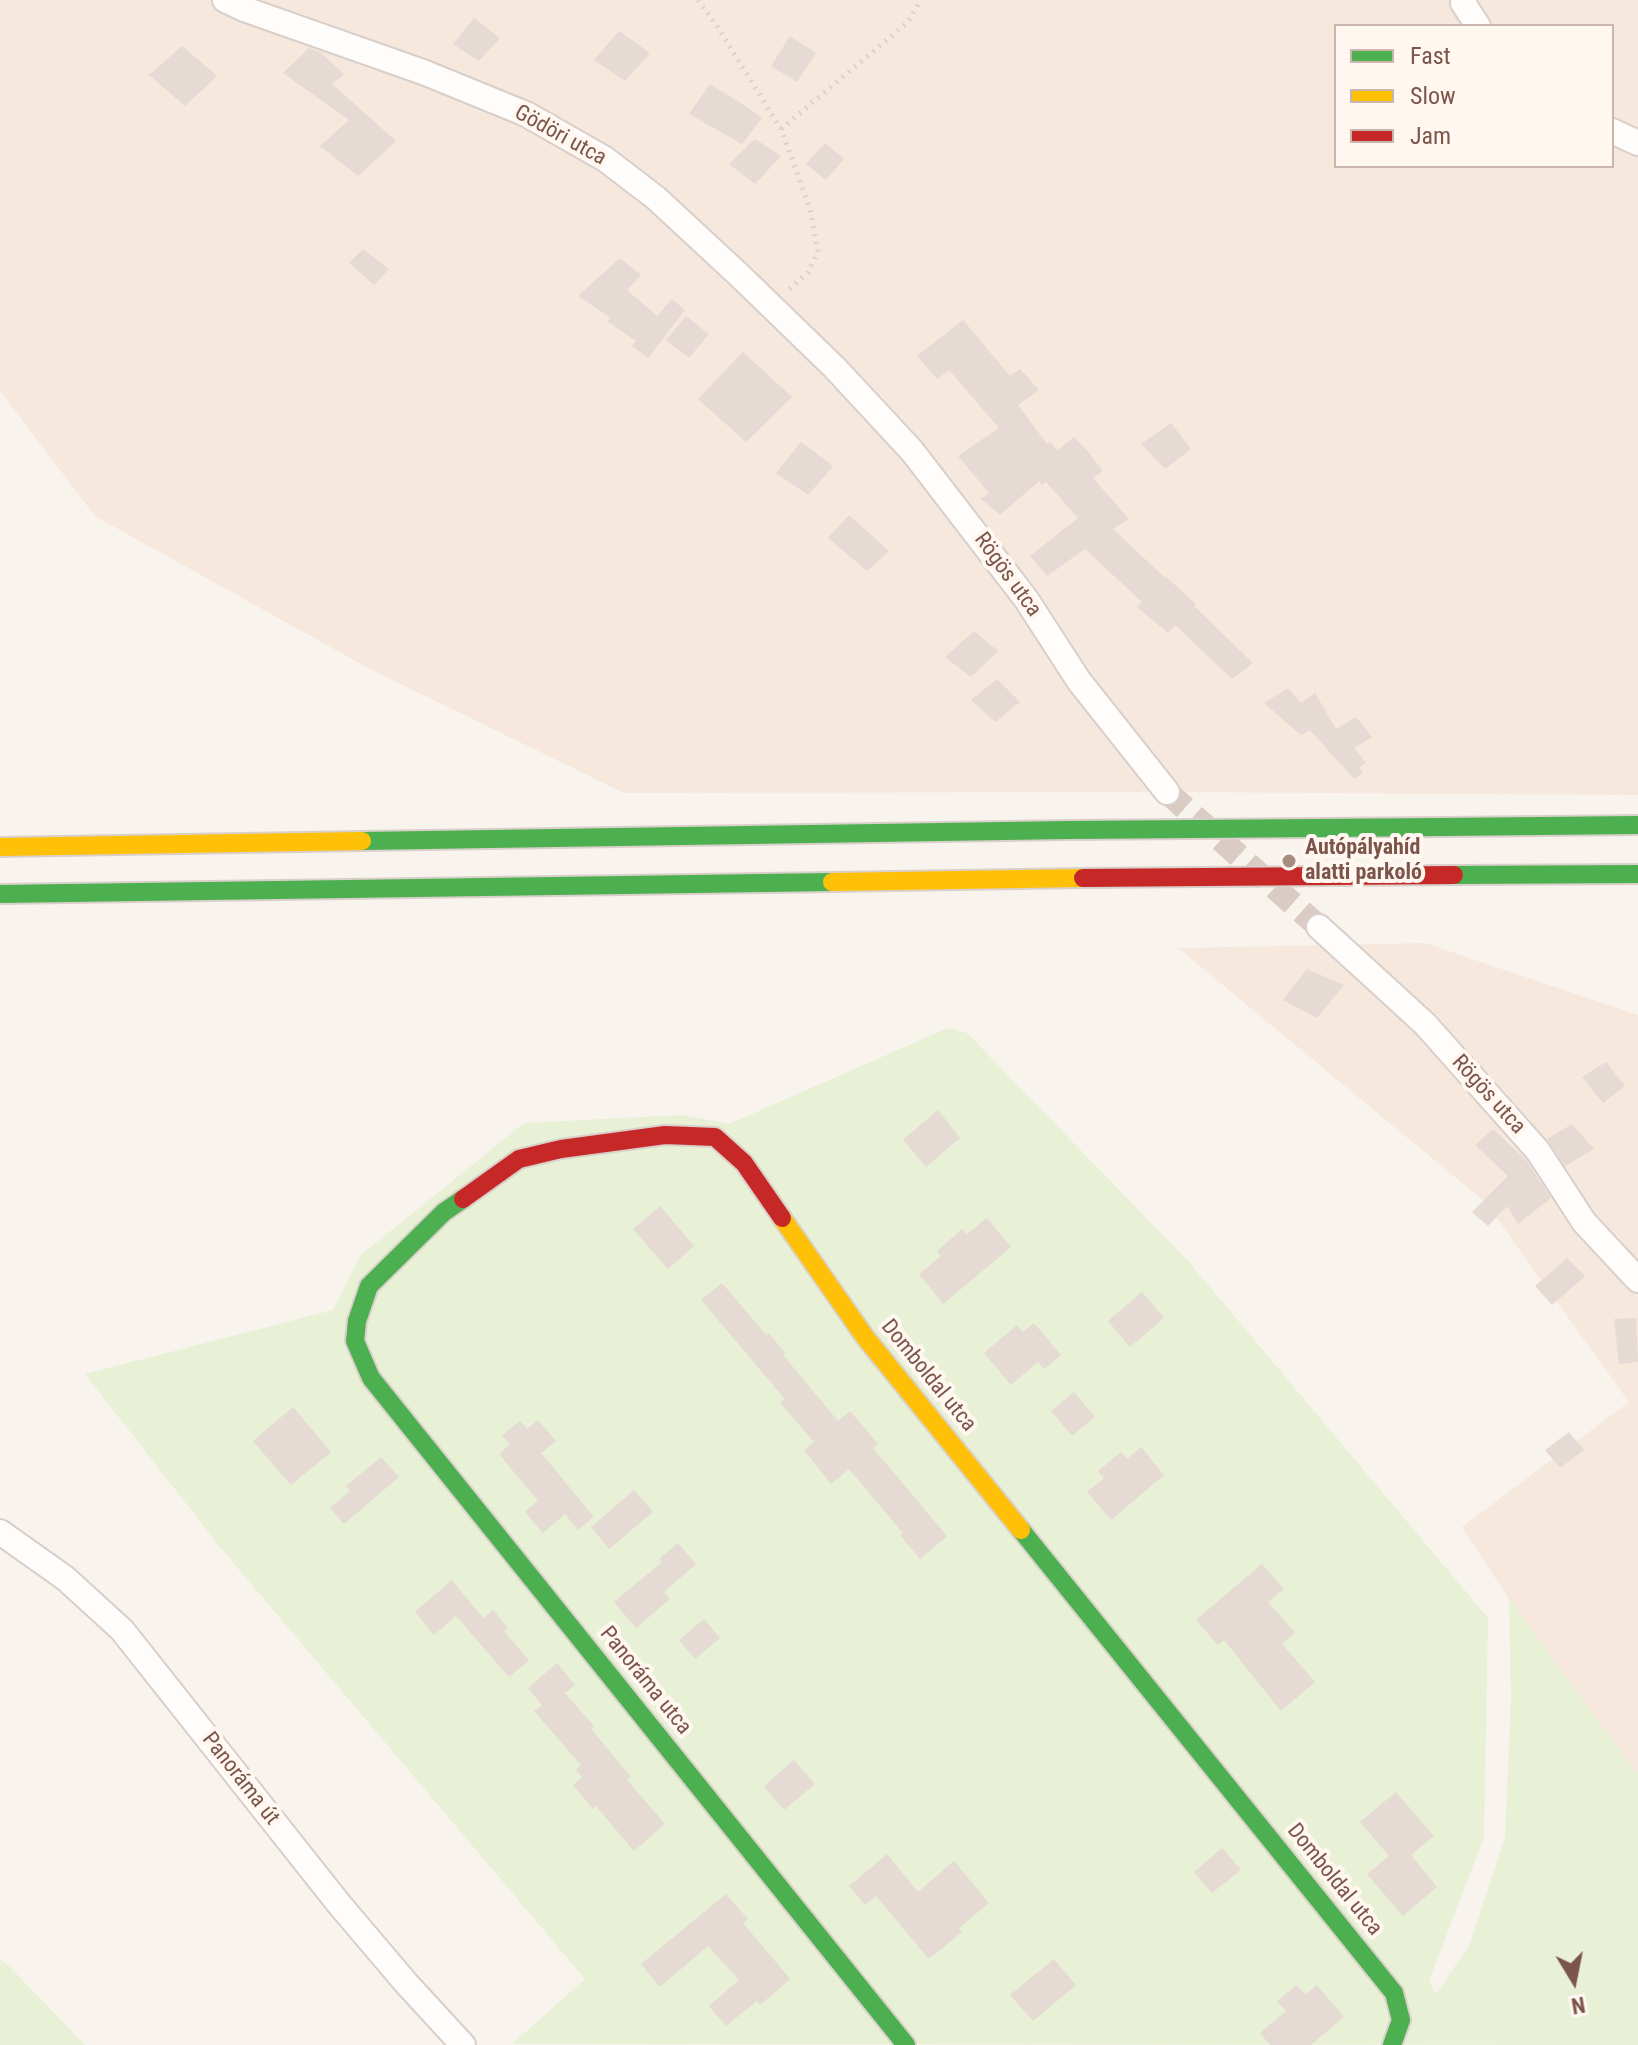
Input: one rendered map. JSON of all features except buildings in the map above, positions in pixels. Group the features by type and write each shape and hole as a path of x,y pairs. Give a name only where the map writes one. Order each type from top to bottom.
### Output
{"main road":[{"path":"0,847 1069,830 1638,825"},
{"path":"0,894 1083,878 1638,874"},
{"name":"Domboldal utca","path":"355,1341 357,1321 369,1286 444,1212 519,1159 561,1149 665,1135 715,1137 744,1163 865,1337 1394,1993 1401,2020 1392,2045"},
{"name":"Panoráma utca","path":"355,1341 371,1378 906,2045"}],"street":[{"name":"Gödöri utca","path":"225,0 423,72 526,114 605,159 656,198 835,368"},
{"path":"1464,0 1477,24"},
{"path":"1614,132 1638,143"},
{"name":"Rögös utca","path":"835,368 912,451 966,519 1026,599 1079,681 1167,792"},
{"name":"Rögös utca","path":"1319,927 1425,1024 1538,1151 1584,1222 1638,1280"},
{"name":"Panoráma út","path":"0,1532 65,1578 122,1630 339,1904 463,2045"}],"path":[{"path":"698,0 781,129 810,209 818,252 808,272 771,307"},
{"path":"781,129 907,23 921,0"}],"shaded area":[{"path":"0,0 1638,0 1638,795 624,793 368,668 95,516 0,391"},
{"path":"1425,943 1638,1015 1638,1775 1509,1599 1462,1527 1629,1402 1485,1202 1178,948"}],"green space":[{"path":"948,1028 967,1033 1188,1261 1488,1618 1484,1837 1429,1981 1436,1994 1469,1946 1505,1837 1511,1699 1509,1599 1638,1775 1638,2045 512,2044 585,1979 220,1547 85,1374 333,1310 361,1255 524,1123 683,1115 729,1124"},
{"path":"0,1959 7,1964 85,2045 0,2045"}],"tunnel":[{"path":"1167,792 1319,927"}],"traffic: fast":[{"path":"1441,827 1638,825"},
{"path":"1069,830 1441,827"},
{"path":"362,841 1069,830"},
{"path":"1454,875 1638,874"},
{"path":"0,894 832,882"},
{"path":"463,1199 444,1212 369,1286 357,1321 355,1341 371,1378 906,2045"},
{"path":"1021,1530 1394,1993 1401,2020 1392,2045"}],"traffic: slow":[{"path":"0,847 362,841"},
{"path":"832,882 1083,878"},
{"path":"782,1218 865,1337 1021,1530"}],"traffic: jam":[{"path":"1083,878 1454,875"},
{"path":"463,1199 519,1159 561,1149 665,1135 715,1137 744,1163 782,1218"}],"place":[{"name":"Autópályahíd alatti parkoló","path":"1289,861"}]}
